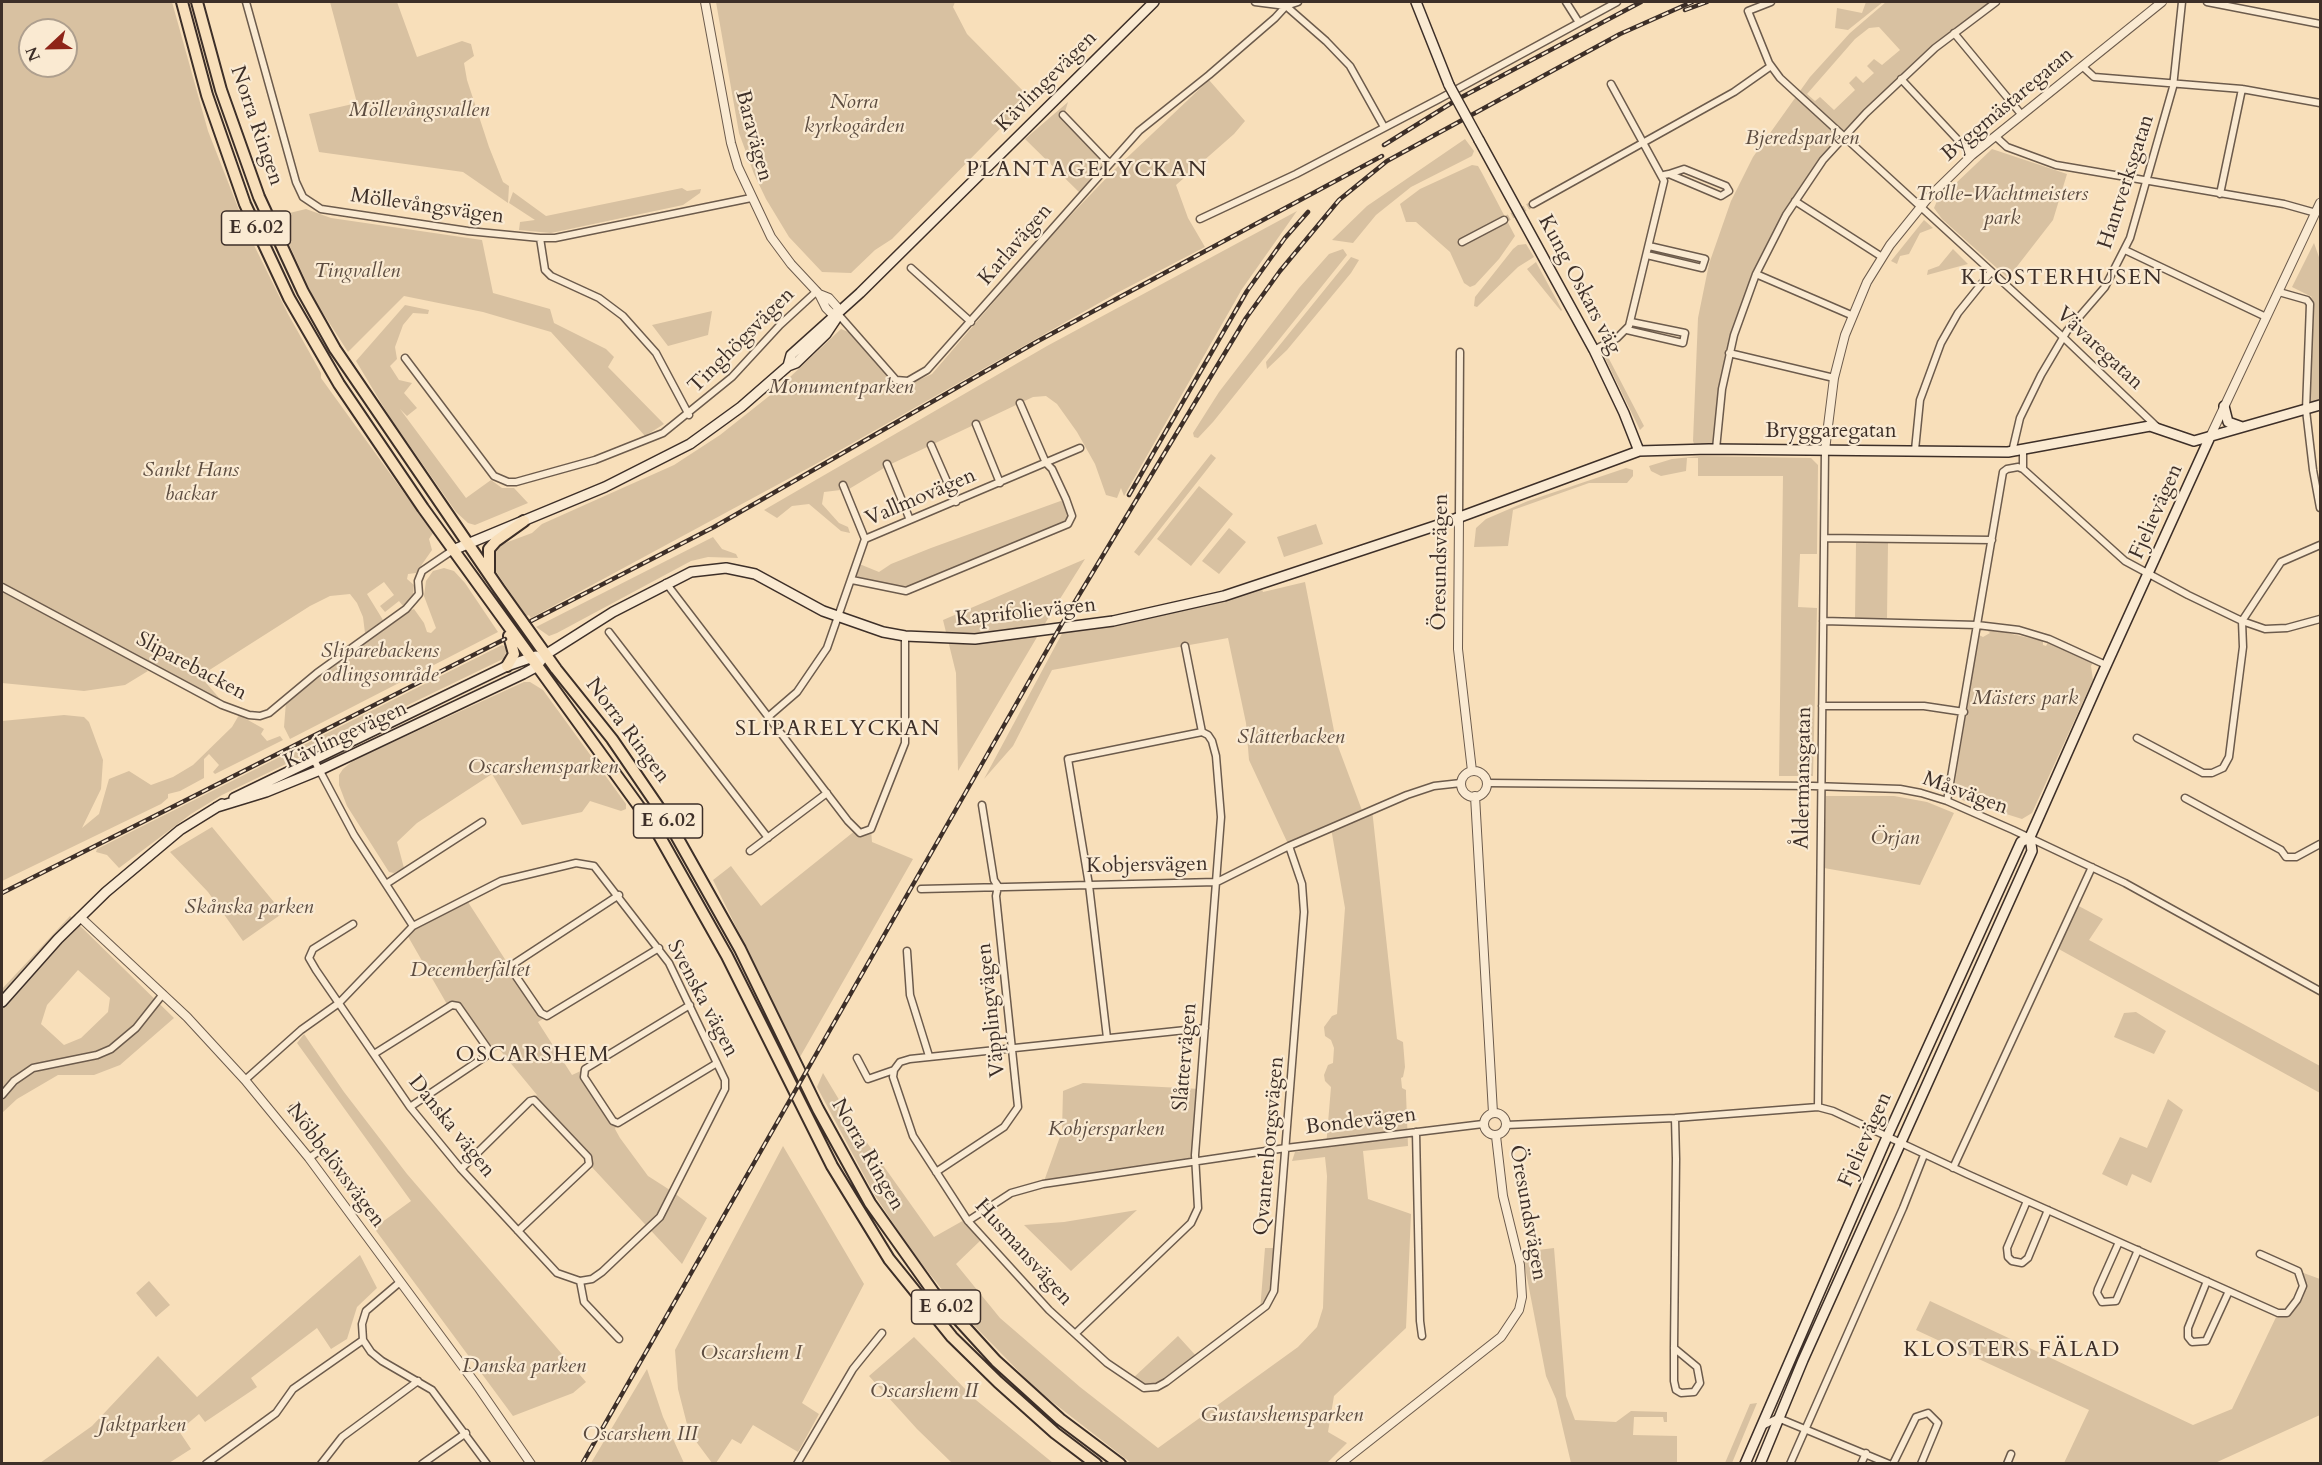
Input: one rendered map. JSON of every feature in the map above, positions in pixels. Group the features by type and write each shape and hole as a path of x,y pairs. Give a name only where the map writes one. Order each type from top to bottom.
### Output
{"main road":[{"name":"Norra Ringen","path":"182,2 207,95 241,193 289,298 345,393 536,667 623,781 687,881 806,1119 858,1212 889,1259 952,1337 998,1383 1048,1427 1096,1464"},
{"name":"Norra Ringen","path":"197,2 238,140 275,235 303,292 350,374 545,655 635,771 699,873 841,1154 901,1251 934,1293 996,1361 1060,1419 1120,1464"},
{"name":"Kävlingevägen","path":"453,550 605,487 690,444 741,407 788,366 791,355 820,327 838,314 1154,2"},
{"name":"Kung Oskars väg","path":"1416,2 1449,85 1594,351 1624,413 1639,451"},
{"name":"Bryggaregatan","path":"1459,517 1639,451 1716,449 2012,452 2139,427 2158,428 2194,441 2320,405"},
{"path":"2224,406 2230,424 2248,426"},
{"name":"Fjelievägen","path":"1760,1464 1778,1418 1900,1143 2032,851 2031,837 2106,665 2149,576 2210,437"},
{"name":"Kaprifolievägen","path":"545,655 666,583 692,572 718,568 739,569 768,579 837,617 905,636 985,638 1089,625 1179,608 1289,576 1459,517"},
{"path":"489,575 489,549 496,541 524,521"},
{"path":"494,606 514,647 513,657 507,666"},
{"name":"Kävlingevägen","path":"2,1002 80,917 162,845 217,807 507,666 530,657 545,655"},
{"name":"Kävlingevägen","path":"217,807 266,792 320,770 536,667 545,655"},
{"name":"Fjelievägen","path":"1745,1464 1773,1395 1887,1137 2021,842 2031,837"}],"street":[{"name":"Möllevångsvägen","path":"246,2 296,182 306,200 321,208 468,231 540,238 555,237 751,198"},
{"name":"Baravägen","path":"705,2 731,142 751,198 771,237 791,264 818,293 829,298 837,307 838,314"},
{"path":"1255,2 1286,6 1298,2"},
{"path":"1566,2 1578,21"},
{"path":"1200,219 1296,174 1617,2"},
{"name":"Vävaregatan","path":"1771,2 1748,11 1771,66 1843,136 2064,338 2158,428"},
{"path":"1716,449 1729,353 1756,274 1773,237 1795,201 1843,136 1900,80 1954,33 1996,2"},
{"name":"Byggmästaregatan","path":"1825,450 1834,378 1851,315 1882,257 1921,207 1972,155 2162,2"},
{"name":"Hantverksgatan","path":"2012,452 2026,404 2064,338 2106,287 2125,250 2147,182 2174,81 2184,2"},
{"path":"2207,2 2320,24"},
{"path":"1286,6 1350,66 1384,127"},
{"name":"Karlavägen","path":"838,314 891,376 902,382 927,370 1138,131 1217,68 1286,6"},
{"path":"1954,33 2021,114"},
{"path":"1533,204 1734,92 1771,66"},
{"path":"2082,66 2094,76 2174,81 2242,89 2320,103"},
{"path":"1900,80 1972,155"},
{"path":"1594,351 1627,330 1631,322 1666,175 1676,169 1684,169 1726,186 1728,191 1721,196 1666,175 1611,84"},
{"path":"2220,194 2242,89"},
{"path":"1064,115 1109,163"},
{"path":"1995,136 2007,147 2034,159 2147,182 2283,204 2316,213"},
{"path":"1795,201 1882,257"},
{"name":"Fjelievägen","path":"2210,437 2320,203"},
{"path":"1462,242 1504,220"},
{"path":"540,238 545,270 551,276 599,298 623,316 656,353 689,415"},
{"path":"1647,255 1702,268 1704,259 1649,246"},
{"path":"2125,250 2266,317"},
{"path":"911,268 971,322"},
{"path":"1915,450 1920,400 1941,343 1958,313 1991,272"},
{"path":"1756,274 1851,315"},
{"path":"2279,292 2307,300 2310,304 2307,410 2313,470 2320,508"},
{"name":"Tinghögsvägen","path":"405,358 482,462 494,476 508,482 595,460 663,433 689,415 732,378 780,325 818,293"},
{"path":"1627,330 1683,343 1685,333 1631,322"},
{"name":"Öresundsvägen","path":"1460,352 1458,649 1472,771"},
{"path":"1729,353 1834,378"},
{"path":"852,580 906,591 1068,524 1072,516 1069,507 1052,469 1046,463 1020,403"},
{"path":"976,424 1000,483"},
{"path":"932,445 956,502"},
{"name":"Vallmovägen","path":"768,717 804,682 827,648 865,539 1080,448"},
{"name":"Åldermansgatan","path":"1818,1107 1825,450"},
{"path":"2023,450 2023,469"},
{"path":"887,464 910,520"},
{"path":"1947,801 1964,712 2003,472 2012,467 2023,469 2126,561 2149,576 2242,621 2275,630 2320,619"},
{"path":"2313,470 2320,469"},
{"path":"843,485 865,539"},
{"path":"1824,538 1992,540"},
{"path":"2137,738 2203,773 2212,773 2223,768 2229,757 2243,647 2240,633 2242,621 2281,562 2320,545"},
{"name":"Sliparebacken","path":"2,587 222,705 249,716 260,716 269,713 317,673 406,609 418,594 418,581 422,571 453,550"},
{"path":"666,583 860,833 871,829 874,823 904,743 905,636"},
{"path":"1823,621 1977,625 2019,630 2049,639 2106,665"},
{"path":"609,632 768,838"},
{"name":"Slåttervägen","path":"1076,1333 1191,1223 1198,1208 1195,1162 1217,882 1220,789 1216,756 1205,733 1185,646"},
{"path":"1821,706 1924,706 1964,712"},
{"path":"1107,1038 1089,885 1068,764 1070,756 1205,733"},
{"path":"314,758 354,835 413,926"},
{"path":"1472,771 1483,775 1487,783 1483,793 1475,796 1465,793 1461,783 1464,775 1472,771"},
{"name":"Kobjersvägen","path":"921,889 1217,882 1288,846 1420,789 1461,783"},
{"name":"Måsvägen","path":"1487,783 1820,786 1900,789 1947,801 2031,837 2182,913 2320,991"},
{"path":"750,851 827,793"},
{"path":"1475,796 1493,1113"},
{"path":"2185,798 2281,850 2286,857 2296,857 2320,844"},
{"name":"Väpplingvägen","path":"936,1172 1004,1127 1014,1116 1018,1107 1014,1050 996,896 998,886 994,880 982,805"},
{"path":"386,884 482,822"},
{"name":"Qvantenborgsvägen","path":"1150,1388 1166,1382 1255,1315 1271,1299 1277,1274 1304,912 1302,884 1288,846"},
{"name":"Svenska vägen","path":"245,1080 301,1030 339,1003 413,926 492,885 576,863 594,866 659,948 690,1005 725,1080 725,1089 660,1217 602,1272 592,1279 580,1281"},
{"path":"1953,1168 2092,867"},
{"path":"619,895 515,962 511,969 541,1013 547,1016 659,948"},
{"name":"Nöbbelövsvägen","path":"80,917 163,994 245,1080 309,1158 505,1424 531,1464"},
{"name":"Danska vägen","path":"353,924 313,949 310,961 410,1107 461,1169 557,1273 580,1281"},
{"path":"907,951 910,995 929,1056"},
{"path":"2,1095 14,1081 33,1068 97,1055 111,1049 136,1028 163,994"},
{"path":"374,1054 450,1005 458,1006 469,1022 489,1054 410,1107"},
{"path":"690,1005 585,1069 584,1077 612,1121 618,1123 717,1063"},
{"path":"857,1058 866,1078 894,1073 900,1062 929,1056 1014,1050 1205,1028"},
{"name":"Husmansvägen","path":"894,1073 913,1136 968,1221 1044,1305 1120,1373 1139,1386 1150,1388"},
{"path":"461,1169 530,1101 537,1102 588,1157 589,1164 518,1232"},
{"path":"1506,1125 1675,1118 1818,1107 1833,1111 1924,1155 2284,1314 2290,1311 2301,1292 2302,1282 2298,1271 2260,1254"},
{"path":"293,1109 350,1188"},
{"name":"Öresundsvägen","path":"1493,1113 1502,1115 1506,1125 1503,1132 1496,1136 1487,1133 1483,1124 1486,1117 1493,1113"},
{"path":"1674,1348 1697,1367 1700,1383 1694,1392 1681,1393 1676,1390 1674,1348 1675,1118"},
{"name":"Bondevägen","path":"968,1221 1011,1193 1043,1184 1286,1148 1483,1124"},
{"path":"1416,1132 1422,1336"},
{"name":"Öresundsvägen","path":"1340,1464 1501,1337 1519,1310 1522,1297 1520,1265 1503,1196 1496,1136"},
{"path":"309,1158 322,1149"},
{"path":"1790,1464 1804,1426 1904,1208 1924,1155"},
{"path":"2027,1201 2007,1248 2008,1257 2012,1262 2022,1263 2028,1258 2048,1210"},
{"path":"2119,1242 2098,1289 2098,1298 2102,1302 2116,1302 2138,1250"},
{"path":"580,1281 584,1302 619,1339"},
{"path":"2207,1281 2188,1328 2188,1337 2192,1342 2206,1341 2229,1291"},
{"path":"400,1282 366,1311 362,1324 363,1340 371,1352 382,1361 432,1389 487,1464"},
{"path":"797,1464 853,1369 882,1333"},
{"path":"206,1464 276,1413 293,1389 363,1340"},
{"path":"321,1464 342,1437 418,1381"},
{"path":"1773,1395 1778,1418"},
{"path":"1759,1428 1778,1418 1804,1426 1891,1464 1916,1417 1928,1413 1938,1423 1921,1464"},
{"path":"422,1464 466,1433"},
{"path":"1861,1464 1866,1453"},
{"path":"2007,1464 2011,1454"}],"green space":[{"name":"Sankt Hans backar","path":"2,2 172,2 208,131 248,233 288,314 321,373 321,378 433,533 429,539 432,550 416,573 408,574 407,579 414,585 413,596 409,602 403,606 399,601 385,612 380,606 394,595 384,582 367,594 383,620 365,633 363,617 350,594 330,596 310,606 200,676 221,700 2,584"},
{"name":"Möllevångsvallen","path":"330,2 397,2 417,57 462,41 471,44 474,56 464,63 467,80 489,147 503,182 509,186 508,203 463,172 319,152 309,114 357,103"},
{"name":"Norra kyrkogården","path":"716,2 955,2 953,7 967,34 1030,98 892,239 875,250 851,273 822,272 789,237 754,174 739,133"},
{"path":"1866,2 1883,2 1848,30 1835,28 1837,8 1862,13"},
{"name":"Bjeredsparken","path":"1886,2 1996,2 1954,33 1843,136 1773,237 1730,349 1716,449 1696,449 1693,441 1698,318 1709,264 1731,201 1753,157 1810,77 1850,33","holes":["1879,27 1900,50 1882,65 1874,59 1867,66 1874,73 1863,83 1856,76 1849,83 1855,90 1834,110 1820,97 1815,101 1807,94 1855,39 1869,28"]},
{"name":"Monumentparken","path":"1209,80 1245,121 1234,134 1176,185 1188,218 1205,247 1115,294 814,465 531,618 529,615 526,616 495,570 492,562 497,546 532,533 542,524 674,465 720,435 773,393 841,329 851,333 898,389 932,374 1046,241 1115,169"},
{"path":"1068,102 1064,115 1109,163 1082,195 1025,139"},
{"path":"1465,139 1474,151 1472,156 1411,187 1376,215 1353,243 1332,240 1367,206"},
{"name":"Trolle-Wachtmeisters park","path":"1992,149 2067,174 2053,220 2008,278 1942,219 1934,208 1937,201"},
{"path":"1472,165 1478,166 1515,236 1499,259 1475,285 1470,287 1464,283 1450,252 1416,222 1406,222 1400,204 1420,189"},
{"path":"682,188 687,191 701,189 700,193 683,205 551,233 519,230 520,222 535,220 509,203 513,192 546,216"},
{"name":"Tingvallen","path":"306,209 331,218 482,240 493,293 550,309 554,323 606,349 614,357 608,367 664,424 645,436 551,332 483,312 404,296 348,352 314,299 278,220 277,216"},
{"path":"1297,211 1242,289 1124,496 1121,488 1117,498 1106,495 1095,464 1077,432 1057,404 1046,396 1033,397 889,465 849,489 824,492 822,504 839,523 848,527 850,533 841,531 809,504 792,506 777,518 764,510 1047,346"},
{"path":"1924,220 1933,228 1920,233 1909,254 1900,256 1897,264 1891,261"},
{"path":"2314,243 2320,260 2320,405 2306,410 2310,307 2307,300 2312,297 2292,287"},
{"path":"1526,244 1534,257 1518,267 1477,307 1474,306 1475,297 1513,249 1518,245"},
{"path":"1343,249 1347,255 1213,422 1198,438 1194,437 1193,433 1219,392 1299,288 1329,254"},
{"path":"1953,249 1968,264 1927,275 1928,270 1939,266"},
{"path":"1351,257 1359,260 1351,273 1287,350 1267,369 1266,362"},
{"path":"1536,262 1562,310 1561,311 1527,269"},
{"path":"405,305 429,310 428,314 413,313 403,325 395,347 397,359 390,366 399,380 412,383 404,393 417,408 407,416 400,409 466,498 491,480 502,488 514,488 528,503 475,525 468,523 456,512 389,416 356,361"},
{"path":"712,311 708,335 668,346 652,325"},
{"path":"1607,355 1644,426 1640,430 1604,356"},
{"path":"1211,454 1216,458 1139,556 1134,552"},
{"path":"1700,456 1811,458 1818,465 1817,554 1800,554 1798,607 1817,608 1813,776 1779,776 1783,476 1698,476 1698,458 1687,458 1686,471 1661,476 1651,471 1649,466 1672,459"},
{"path":"1626,468 1633,470 1633,476 1627,483 1589,483 1513,510 1508,546 1474,547 1476,528 1486,519 1528,501"},
{"path":"1199,486 1233,514 1191,566 1157,539"},
{"path":"1066,499 1071,520 906,591 852,580 857,563 879,572 891,564 931,548"},
{"path":"1316,524 1323,544 1284,557 1277,537"},
{"path":"1229,528 1246,542 1219,574 1202,561"},
{"path":"713,537 722,549 736,554 738,558 708,557 691,561 549,636 536,627"},
{"path":"1856,543 1888,543 1887,618 1855,618"},
{"path":"1085,559 958,771 956,673 943,620"},
{"name":"Sliparebackens odlingsområde","path":"444,568 454,571 465,583 498,632 290,739 284,727 286,702 409,611 414,609 424,623 427,632 431,633 436,628 424,596 426,581 433,571"},
{"path":"1305,582 1336,741 1363,813 1372,809 1397,1039 1403,1042 1405,1067 1401,1078 1402,1088 1406,1090 1408,1146 1363,1151 1368,1199 1411,1214 1406,1328 1334,1396 1328,1432 1347,1443 1327,1463 1131,1463 1037,1390 955,1306 910,1249 874,1194 817,1087 823,1073 853,1123 934,1237 966,1219 982,1239 956,1264 1000,1318 1080,1387 1158,1448 1298,1347 1317,1327 1323,1308 1327,1176 1325,1157 1292,1161 1295,1152 1326,1147 1331,1087 1325,1081 1324,1075 1328,1065 1333,1063 1334,1048 1331,1040 1325,1036 1324,1027 1332,1016 1337,1014 1345,908 1331,828 1289,846 1249,760 1246,723 1228,638 1052,670 1013,746 984,779 1065,628 1260,585 1263,592"},
{"path":"2,592 124,655 148,671 125,685 84,691 2,683"},
{"name":"Mästers park","path":"1985,628 2043,641 2043,645 2046,646 2048,642 2093,662 2091,666 2093,680 2032,813 2022,819 1959,799 1957,789 1954,788 1979,635 1983,637 1990,633"},
{"path":"502,645 508,648 503,659 222,795 191,814 119,868 107,855 96,852 97,849"},
{"name":"Oscarshemsparken","path":"524,682 530,682 543,690 626,804 626,809 621,811 590,801 582,812 522,825 492,774 417,823 397,842 404,868 394,873 389,872 347,806 339,785 339,775 343,769 354,760"},
{"path":"64,715 84,717 89,722 103,760 101,789 82,828 99,814 109,779 129,771 151,785 173,777 193,765 232,727 239,715 264,729 261,734 267,741 280,736 283,740 215,774 213,772 219,765 209,754 204,759 204,778 180,791 168,794 168,798 161,804 2,881 2,721"},
{"name":"Örjan","path":"1826,796 1894,796 1927,802 1954,813 1920,885 1824,868"},
{"name":"Skånska parken","path":"212,827 283,913 243,941 208,892 170,852"},
{"path":"871,829 872,842 913,859 800,1057 713,880 731,866 761,906 856,830"},
{"name":"Decemberfältet","path":"466,899 532,1001 547,1016 538,1022 572,1075 585,1069 584,1073 618,1123 615,1129 620,1138 648,1176 707,1218 682,1264 589,1164 589,1161 537,1102 530,1101 537,1095 499,1049 489,1054 458,1006 448,1006 406,933"},
{"path":"2075,904 2103,919 2089,940 2320,1066 2320,1093 2055,947"},
{"path":"70,916 174,1018 120,1065 94,1075 58,1075 17,1099 2,1113 2,989","holes":["78,970 110,998 108,1012 81,1038 64,1045 41,1024 47,1005"]},
{"path":"2136,1012 2166,1031 2154,1054 2114,1037 2124,1013"},
{"name":"Danska parken","path":"304,1034 344,1092 407,1174 586,1382 573,1393 513,1416 374,1228 411,1201 297,1043"},
{"name":"Kobjersparken","path":"1083,1083 1201,1089 1195,1162 1043,1184 1062,1131 1063,1091"},
{"path":"2168,1099 2183,1110 2151,1183 2132,1174 2127,1186 2102,1174 2120,1137 2147,1148"},
{"name":"Oscarshem I","path":"783,1146 864,1284 802,1403 819,1414 798,1452 753,1425 741,1444 732,1439 716,1463 712,1463 689,1432 678,1389 675,1350"},
{"path":"1137,1210 1071,1271 1024,1225 1064,1222"},
{"path":"1265,1248 1279,1248 1276,1284 1260,1311"},
{"path":"1554,1248 1566,1396 1575,1420 1616,1422 1631,1411 1667,1412 1667,1422 1664,1422 1663,1417 1634,1417 1633,1435 1677,1436 1677,1463 1571,1463 1556,1399 1546,1376 1522,1252"},
{"name":"Jaktparken","path":"360,1255 377,1288 357,1307 347,1339 331,1349 317,1328 251,1378 257,1387 205,1422 199,1414 179,1431 191,1449 169,1463 40,1463 92,1426 158,1356 197,1397"},
{"path":"2298,1271 2320,1279 2320,1415 2215,1463 2064,1463 2089,1410 1916,1330 1930,1301 2193,1425 2232,1409 2278,1313 2284,1314 2301,1292"},
{"path":"149,1281 170,1305 156,1317 136,1293"},
{"path":"1178,1336 1198,1358 1166,1382 1144,1388 1131,1380"},
{"name":"Oscarshem II","path":"914,1337 976,1400 1053,1463 951,1462 917,1429 869,1376"},
{"name":"Oscarshem III","path":"647,1369 663,1417 684,1463 591,1463"},
{"path":"1757,1403 1732,1463 1725,1463 1750,1404"}],"tunnel":[{"path":"1504,220 1533,204"}],"railway":[{"path":"1384,145 1458,99 1641,2"},
{"path":"582,1464 1067,615 1246,318 1280,271 1339,200 1387,161 1620,34 1692,2"},
{"path":"1685,10 1707,2"},
{"path":"531,621 714,527 1038,341 1382,156"},
{"path":"1129,495 1247,291 1285,238 1308,212"},
{"path":"2,893 505,639"}],"district":[{"name":"PLANTAGELYCKAN","path":"1087,171"},
{"name":"KLOSTERHUSEN","path":"2062,279"},
{"name":"SLIPARELYCKAN","path":"838,730"},
{"name":"OSCARSHEM","path":"533,1056"},
{"name":"KLOSTERS FÄLAD","path":"2012,1351"}],"park label":[{"name":"Slåtterbacken","path":"1291,738"},
{"name":"Gustavshemsparken","path":"1282,1416"}]}
